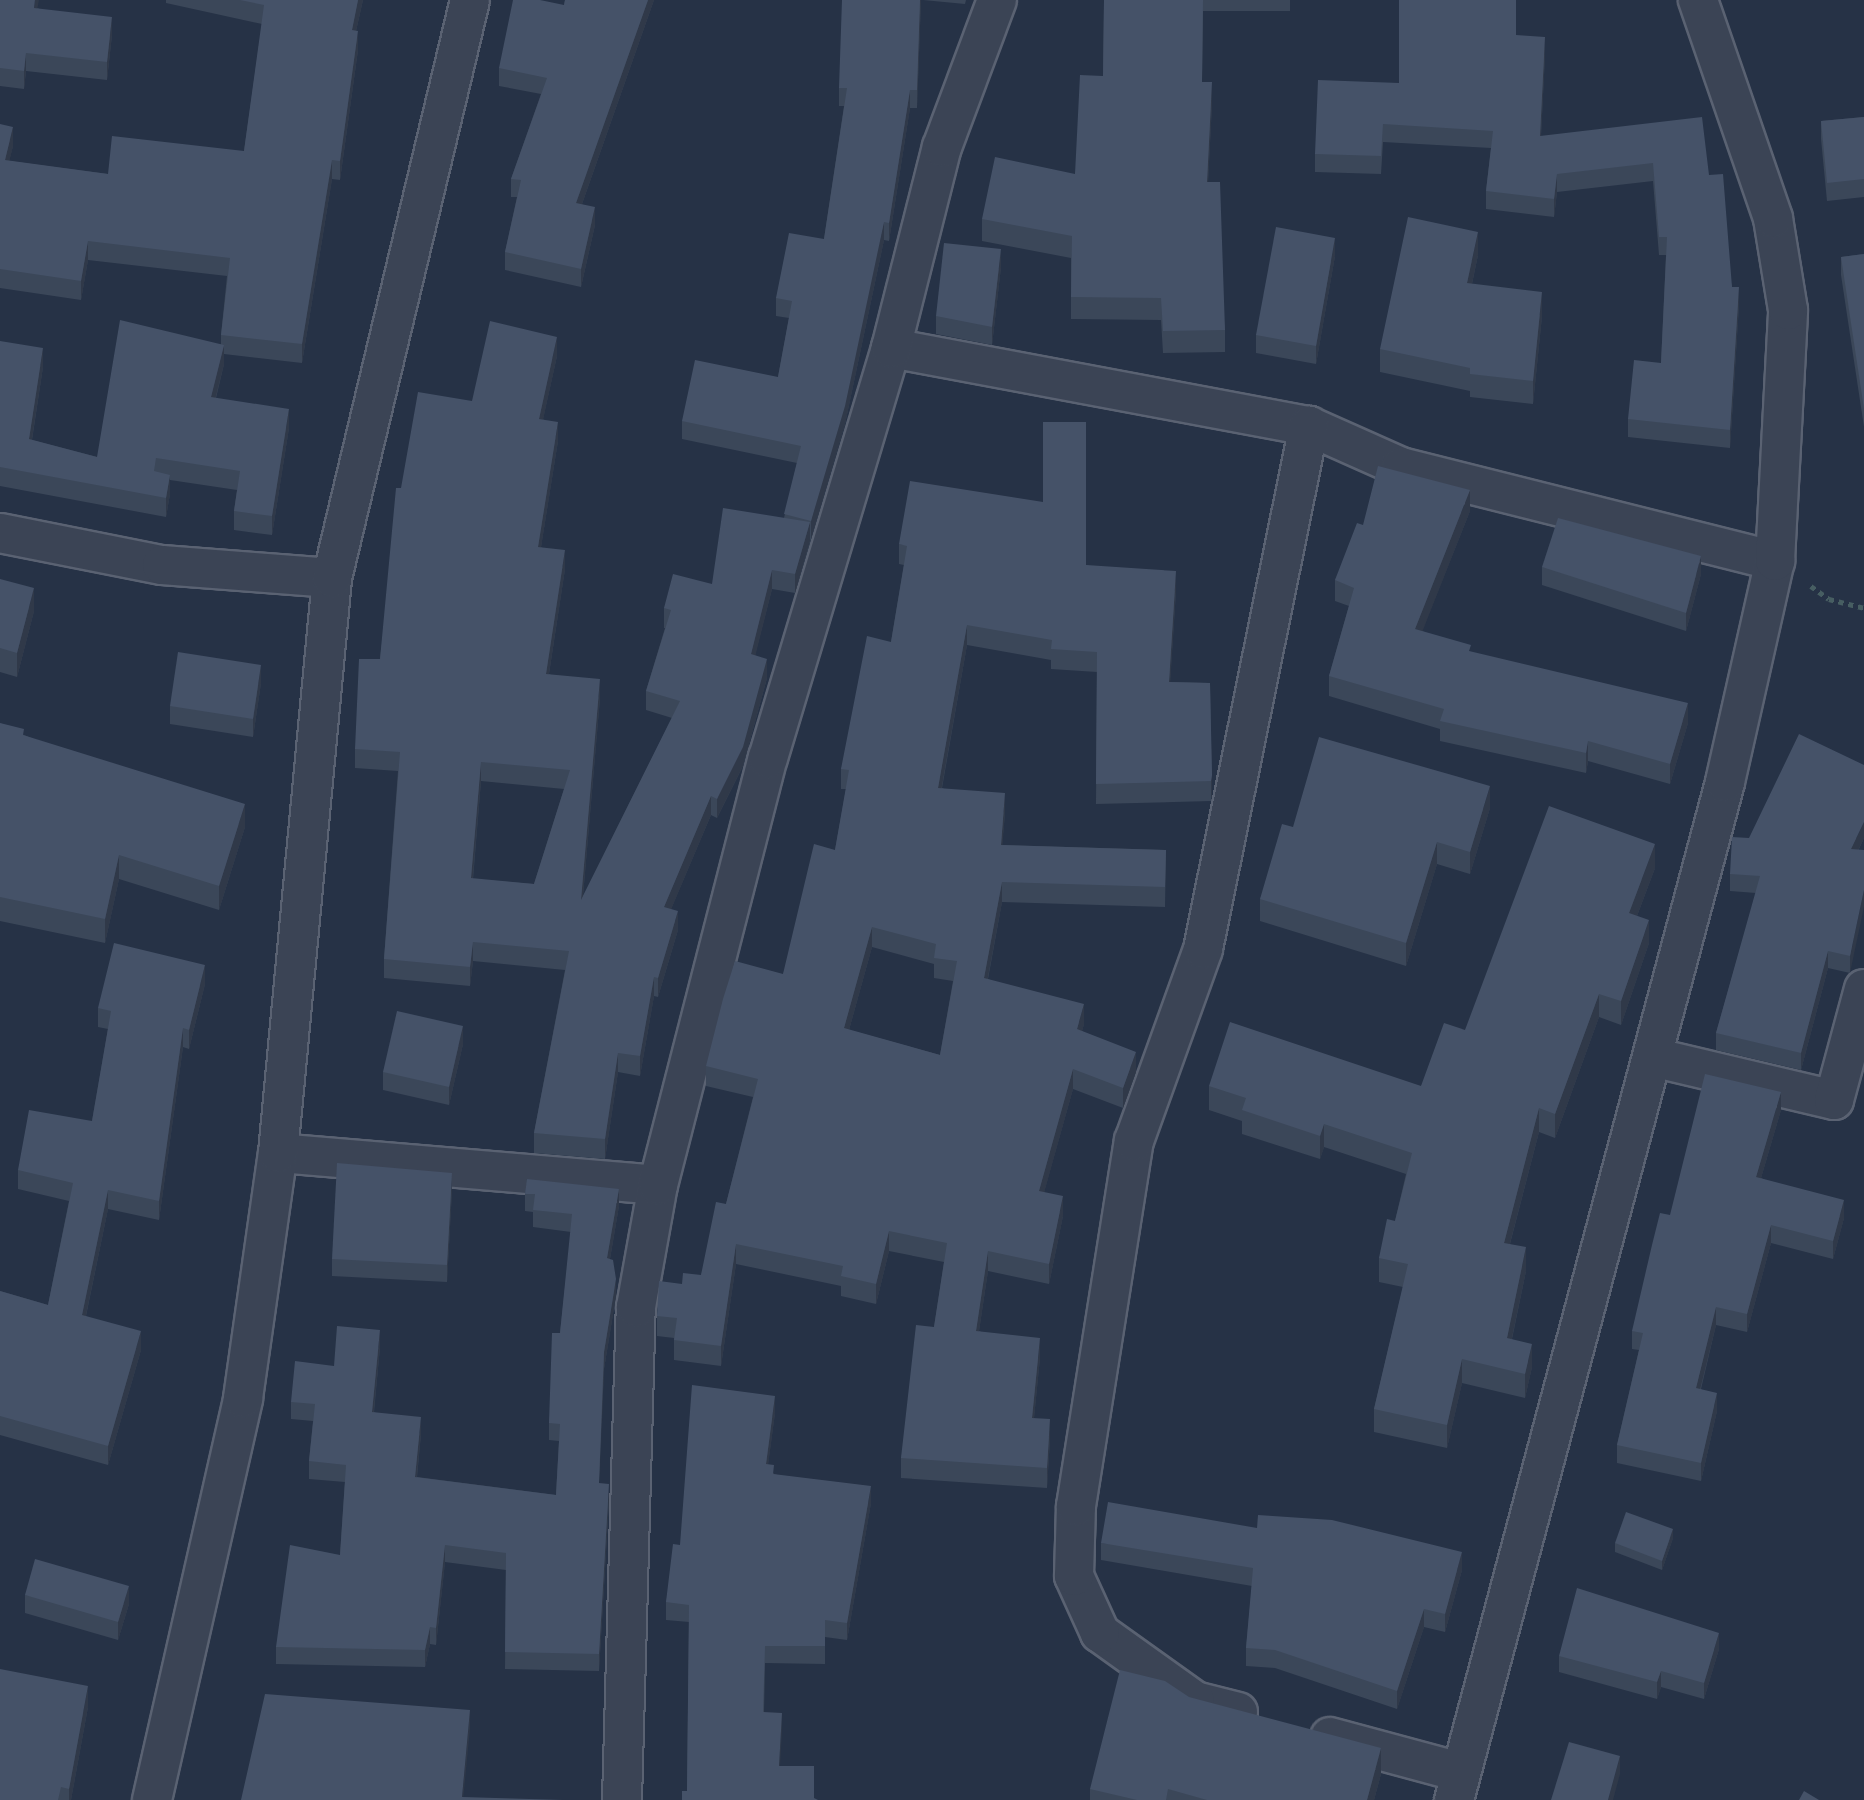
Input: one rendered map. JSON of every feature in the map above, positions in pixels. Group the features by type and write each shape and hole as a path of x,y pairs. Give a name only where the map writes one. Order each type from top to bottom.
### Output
{"street":[{"path":"152,1800 243,1398 278,1153 332,578 470,0"},
{"path":"622,1800 636,1307 658,1185 768,758 891,348 942,147 998,0"},
{"path":"1309,426 1203,950 1134,1141 1076,1506 1073,1576 1100,1633 1195,1701 1282,1724 1457,1786 1652,1057 1775,561 1788,310 1773,218 1698,0"},
{"path":"891,348 1309,426 1401,467 1775,561"},
{"path":"0,533 162,565 332,578"},
{"path":"1652,1057 1834,1100 1864,989"},
{"path":"278,1153 658,1185"}],"path":[{"path":"1775,561 1829,599 1864,608"}],"building":[{"path":"0,0 35,0 34,8 112,17 107,62 26,53 24,71 0,68"},
{"path":"240,0 358,0 352,30 358,31 340,161 332,160 302,344 221,335 230,258 88,241 81,281 0,269 0,124 13,127 5,160 108,174 112,136 244,151 264,5"},
{"path":"513,0 540,0 564,5 565,0 648,0 576,203 595,207 581,269 505,252 521,180 511,179 547,78 499,68"},
{"path":"842,0 920,0 917,90 910,90 889,223 884,222 845,406 811,521 784,514 801,446 682,421 695,360 778,377 792,301 776,298 789,233 824,239 847,88 839,88"},
{"path":"1104,0 1203,0 1202,82 1212,82 1207,182 1220,182 1225,330 1163,331 1161,298 1071,297 1072,236 982,219 995,157 1075,174 1080,75 1103,76"},
{"path":"1399,0 1516,0 1516,35 1545,37 1540,136 1702,117 1709,175 1723,174 1732,287 1739,287 1730,430 1628,419 1634,360 1661,363 1667,237 1659,237 1653,163 1557,174 1554,199 1486,191 1493,131 1383,124 1381,156 1315,154 1318,80 1399,83"},
{"path":"1864,117 1864,179 1827,183 1821,121"},
{"path":"1408,217 1478,232 1467,283 1542,292 1533,381 1470,374 1470,368 1380,349"},
{"path":"1276,227 1335,238 1316,346 1256,335"},
{"path":"944,243 1001,249 992,327 936,316"},
{"path":"1864,254 1864,409 1841,257"},
{"path":"120,320 224,345 211,397 289,409 272,516 234,511 240,471 156,458 154,471 170,475 166,498 0,467 0,341 43,348 29,439 97,457"},
{"path":"490,321 557,337 539,419 558,422 538,547 565,550 546,674 600,679 581,900 680,701 646,691 671,610 664,608 673,574 712,584 723,508 810,522 795,574 772,570 751,654 767,659 743,747 717,799 711,796 664,907 678,911 658,978 654,977 640,1056 618,1053 605,1139 534,1133 569,951 473,942 470,967 384,959 400,752 355,749 359,659 380,659 396,488 401,488 418,392 472,401","holes":["481,762 570,770 534,884 471,878"]},
{"path":"1043,422 1086,422 1086,565 1176,571 1169,682 1210,683 1212,775 1211,781 1096,784 1097,652 1051,649 1052,640 967,625 938,788 1005,793 1001,845 1166,850 1165,887 1002,882 984,978 1084,1004 1077,1029 1136,1052 1123,1088 1073,1069 1039,1191 1063,1196 1049,1264 988,1251 976,1331 1040,1338 1032,1418 1050,1419 1047,1468 901,1458 916,1325 934,1327 947,1243 889,1231 876,1284 841,1276 843,1266 736,1244 721,1346 674,1340 677,1318 657,1316 659,1281 682,1284 683,1273 701,1275 716,1202 726,1204 758,1079 706,1066 723,999 735,961 783,974 814,844 835,850 849,770 841,769 867,636 891,642 907,546 899,544 910,481 1043,502","holes":["872,927 936,944 934,958 957,961 940,1055 844,1028"]},
{"path":"1378,466 1470,490 1415,629 1471,645 1469,651 1688,703 1670,764 1588,741 1586,753 1440,721 1444,709 1329,676 1354,588 1335,580 1357,523 1363,525"},
{"path":"1558,518 1701,556 1686,613 1542,567"},
{"path":"0,579 34,588 17,653 0,648"},
{"path":"178,652 261,665 253,719 170,706"},
{"path":"0,723 24,729 23,735 245,804 219,886 119,855 105,919 0,897"},
{"path":"1799,734 1864,765 1864,822 1851,849 1864,850 1864,890 1850,956 1828,951 1801,1053 1716,1033 1760,876 1730,874 1732,837 1749,838"},
{"path":"1319,737 1490,786 1470,852 1437,842 1406,943 1260,899 1282,824 1293,827"},
{"path":"1549,806 1655,844 1629,913 1649,920 1621,1001 1599,994 1555,1114 1539,1108 1504,1243 1526,1247 1507,1338 1532,1344 1525,1374 1462,1359 1447,1425 1374,1409 1408,1264 1379,1258 1387,1219 1395,1221 1412,1153 1324,1124 1320,1136 1242,1110 1246,1098 1209,1086 1230,1022 1421,1086 1444,1023 1465,1030"},
{"path":"114,943 205,965 189,1030 183,1028 159,1201 108,1190 82,1315 141,1331 108,1446 0,1416 0,1291 48,1305 73,1183 18,1170 29,1110 92,1121 111,1011 98,1008"},
{"path":"397,1011 463,1026 449,1087 383,1072"},
{"path":"1705,1074 1781,1092 1756,1177 1844,1200 1833,1241 1771,1225 1747,1314 1716,1307 1696,1388 1717,1393 1701,1463 1617,1445 1643,1333 1632,1331 1652,1245 1660,1213 1670,1215"},
{"path":"337,1163 452,1173 447,1265 332,1259"},
{"path":"527,1179 619,1189 607,1258 613,1260 616,1279 604,1352 599,1483 609,1484 599,1654 505,1652 506,1553 445,1545 436,1628 430,1627 425,1650 276,1647 290,1545 340,1555 346,1465 309,1461 315,1404 291,1402 295,1361 334,1366 337,1326 380,1330 372,1412 421,1417 415,1477 556,1495 560,1424 549,1423 552,1333 560,1333 572,1214 533,1210 535,1194 525,1194"},
{"path":"692,1385 775,1396 766,1464 774,1465 773,1474 871,1486 847,1623 825,1620 825,1646 765,1646 763,1712 782,1713 779,1766 814,1766 814,1798 818,1800 682,1800 682,1791 687,1791 689,1605 666,1602 673,1544 680,1545"},
{"path":"1108,1502 1257,1528 1258,1515 1332,1520 1462,1552 1445,1614 1424,1609 1397,1691 1275,1650 1246,1648 1253,1568 1101,1543"},
{"path":"1626,1512 1673,1529 1662,1561 1615,1543"},
{"path":"35,1559 129,1586 118,1622 25,1595"},
{"path":"1577,1588 1719,1633 1704,1683 1661,1671 1657,1682 1559,1656"},
{"path":"0,1669 88,1686 69,1789 61,1787 58,1800 0,1800"},
{"path":"1120,1670 1165,1681 1189,1697 1381,1748 1367,1800 1207,1800 1168,1789 1166,1800 1137,1800 1090,1789"},
{"path":"265,1694 470,1710 462,1797 563,1800 241,1800"},
{"path":"1569,1742 1620,1756 1608,1800 1551,1800"},
{"path":"1804,1791 1819,1800 1799,1800"}]}
